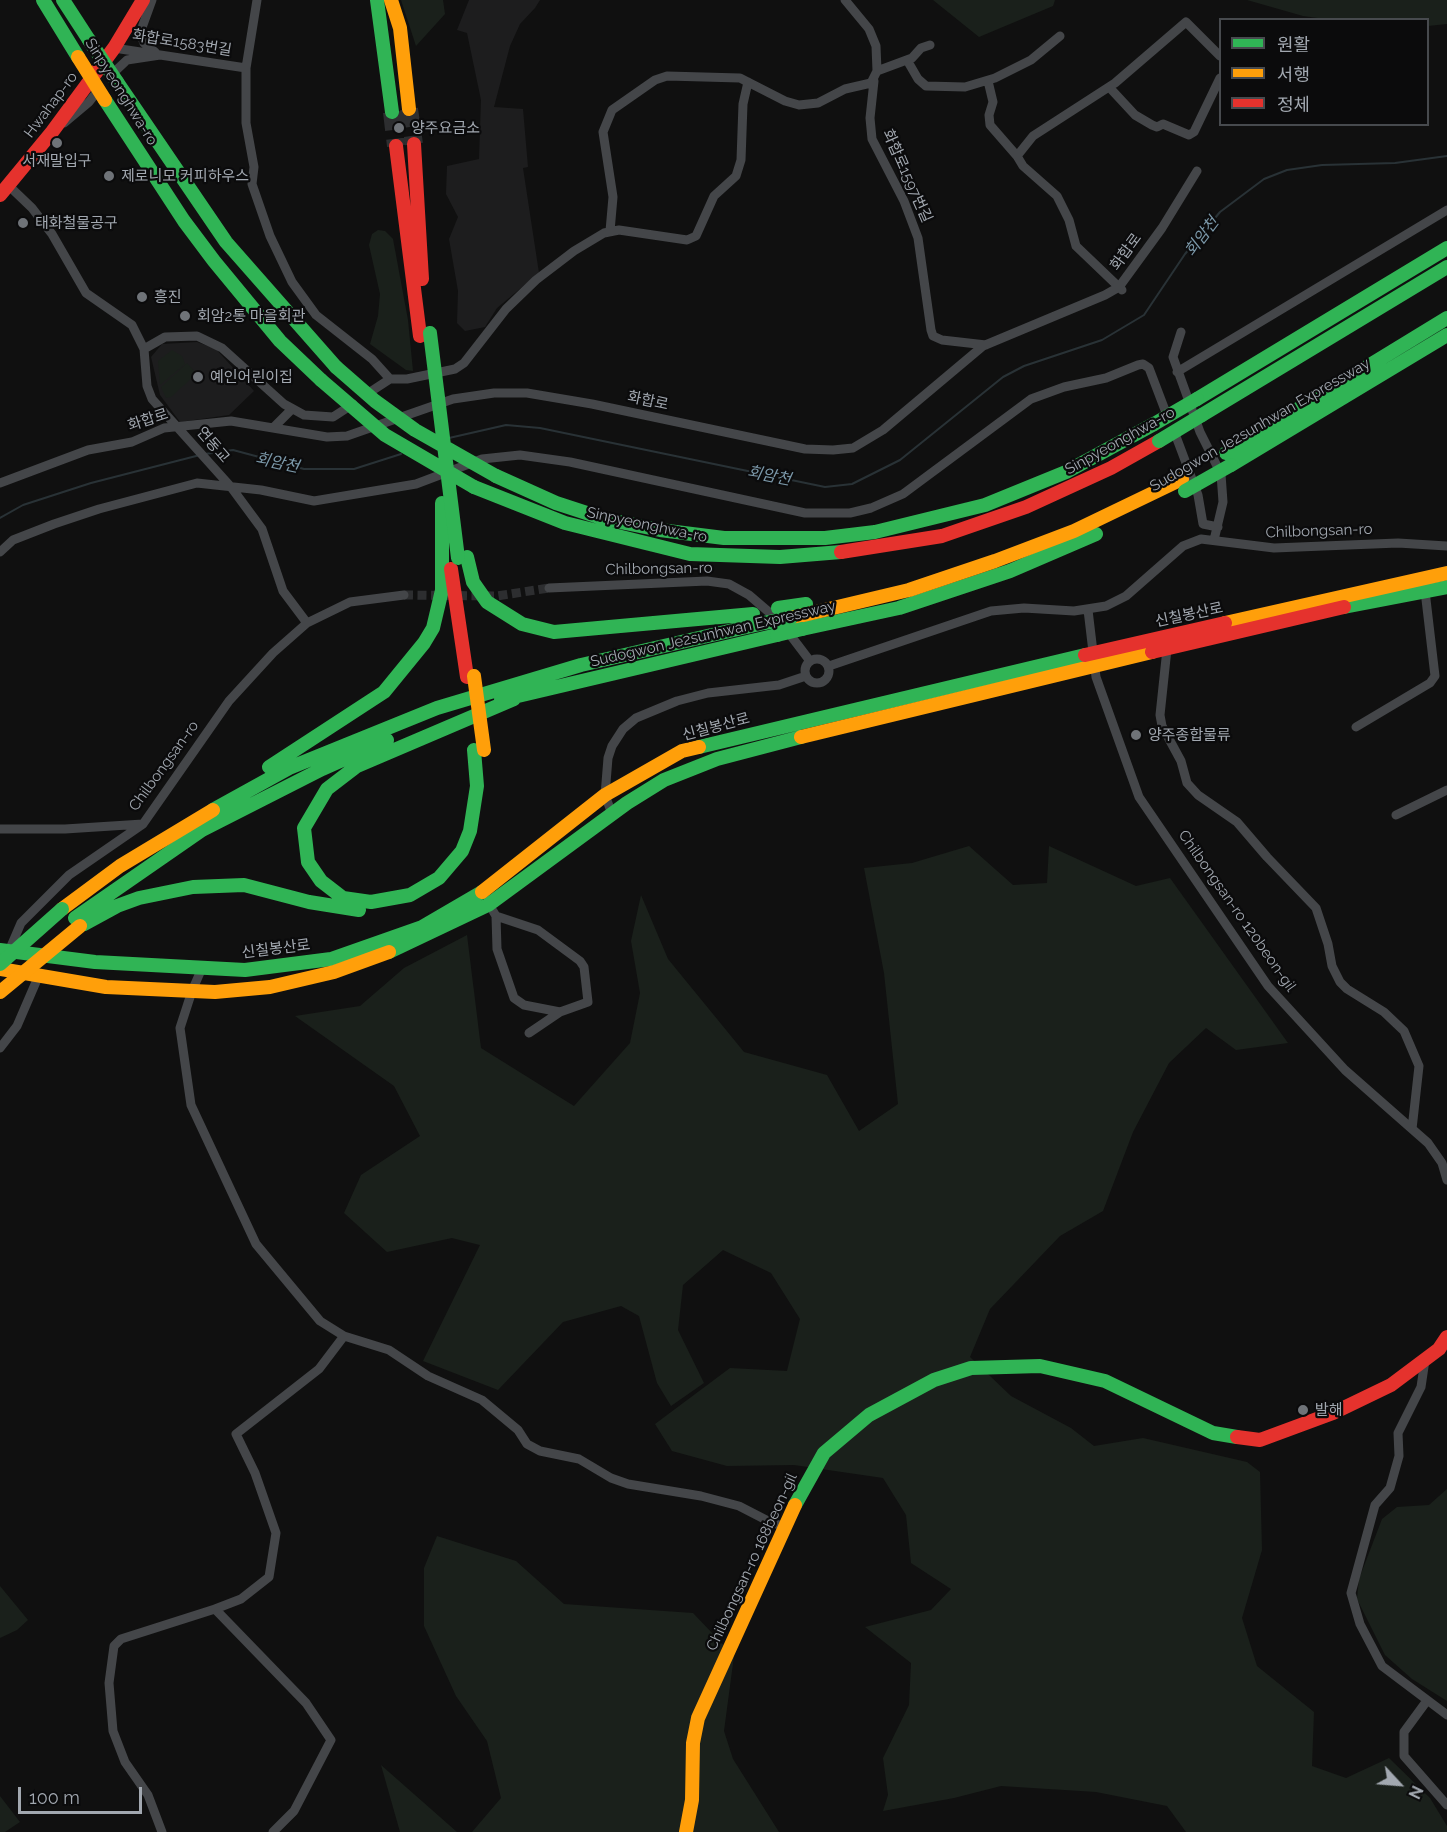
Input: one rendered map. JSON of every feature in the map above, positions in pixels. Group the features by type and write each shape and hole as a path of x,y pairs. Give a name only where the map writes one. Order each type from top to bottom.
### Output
{"main road":[{"path":"34,0 76,54"},
{"name":"Sinpyeonghwa-ro","path":"43,0 184,221 249,306 321,380 386,435 474,487 565,523 625,540 690,554 780,556 844,551 942,536 1026,507 1112,468 1447,267"},
{"name":"Sinpyeonghwa-ro","path":"63,0 226,242 336,367 375,401 415,430 496,476 556,503 605,519 660,530 724,538 825,538 876,532 985,505 1065,472 1154,424 1447,248"},
{"path":"68,0 80,25"},
{"name":"Hwahap-ro","path":"4,190 52,132 114,48 143,0"},
{"path":"375,0 396,111 390,0"},
{"path":"0,992 78,922 139,898 193,887 244,885 309,902 386,912 403,907 446,882 464,863 473,847 481,826 486,795 455,558 447,467 425,335 408,257 401,144 422,279 425,335 442,503 455,558 487,602 522,624 554,632 759,618 778,609 909,590"},
{"name":"Sudogwon Je2sunhwan Expressway","path":"1228,459 1447,318"},
{"name":"Sudogwon Je2sunhwan Expressway","path":"0,982 202,830 322,769 406,732 526,694 899,608 1010,571 1070,546 1184,485 1447,335"},
{"name":"Sudogwon Je2sunhwan Expressway","path":"0,964 62,909 120,866 189,823 290,768 437,708 581,664 759,618 791,618 909,590 1074,531 1184,485"},
{"path":"120,866 182,820 331,729 384,692 419,651 433,628 442,590 455,558"},
{"name":"신칠봉산로","path":"0,969 106,987 215,992 270,987 334,972 405,946 493,909 612,814 664,780 717,759 1094,659 1447,573"},
{"name":"신칠봉산로","path":"4,950 95,962 245,970 332,959 422,927 473,899 604,795 682,751 1094,659 1167,648 1447,587"},
{"path":"479,750 477,786 470,831 462,851 439,878 410,894 371,902 343,898 321,882 308,862 304,841 308,819 327,789 357,766 526,694"},
{"name":"Chilbongsan-ro 168beon-gil","path":"686,1832 692,1800 693,1743 698,1718 784,1526 824,1453 869,1415 925,1385 971,1368 1040,1366 1062,1369 1105,1381 1213,1433 1260,1440 1353,1404 1391,1385 1439,1349 1447,1337"}],"street":[{"path":"152,0 141,37 148,47 160,55"},
{"path":"257,0 246,68 246,123 254,167 252,184 270,236 292,282 316,315 372,359 390,379"},
{"name":"화합로1597번길","path":"845,0 872,35 878,56 870,118 872,139 904,201 918,238 930,330 933,336 942,340 986,345"},
{"path":"1017,156 1033,136 1109,87 1186,22 1219,54"},
{"path":"907,60 922,83 931,87 965,87 988,81 1031,60 1060,36"},
{"path":"610,231 613,197 603,132 612,110 655,80 667,76 730,76 748,82 785,101 806,105 875,76 907,60 921,48 930,45"},
{"name":"화합로1583번길","path":"114,48 246,68"},
{"path":"52,132 89,102 122,63 135,57 160,55"},
{"path":"988,81 993,102 988,115 990,125 1023,166 1058,196 1069,220 1076,246 1121,288"},
{"path":"144,349 165,337 197,336 232,356 292,409 315,417 333,417 390,379 406,379 455,369 474,354 506,309 536,280 574,251 610,231 687,240 696,236 714,196 736,176 741,160 743,104 748,82"},
{"path":"1109,87 1135,115 1157,127 1163,124 1189,135 1194,132 1219,82"},
{"name":"화합로","path":"0,483 88,450 132,442 164,428 180,429 231,420 327,437 347,436 453,399 494,393 528,393 805,449 854,448 866,442 986,345 1121,288 1197,171"},
{"path":"4,190 32,208 52,234 82,289 129,321 144,349 149,394 180,429"},
{"path":"1178,372 1447,210"},
{"path":"1181,332 1173,357 1200,432 1221,474 1223,502 1214,540"},
{"path":"0,552 13,540 25,534 99,509 197,483 261,490 314,501 416,484 482,459 520,454 805,513 850,513 880,505 903,494 1031,399 1064,387 1106,378 1143,364 1149,368 1198,495 1203,524 1218,527"},
{"path":"274,427 292,409"},
{"name":"연동교","path":"180,429 231,488"},
{"path":"231,488 262,529 283,591 307,623"},
{"name":"Chilbongsan-ro","path":"829,666 991,610 1024,608 1088,610 1106,606 1126,596 1190,542 1201,539 1274,548 1398,543 1447,546"},
{"name":"Chilbongsan-ro","path":"549,588 707,581 729,584 749,595 773,614 810,661"},
{"path":"1356,727 1430,683 1435,676 1425,591"},
{"name":"Chilbongsan-ro","path":"0,829 65,829 143,824 229,701 273,653 307,623 350,602 404,596"},
{"name":"Chilbongsan-ro 120beon-gil","path":"1088,610 1094,659 1132,782 1188,870 1281,1000 1346,1070 1428,1143 1442,1163 1447,1180"},
{"name":"신칠봉산로","path":"1167,648 1160,716 1162,726 1182,761 1187,783 1198,795 1238,822 1267,857 1316,908 1328,944 1332,966 1340,982 1384,1012 1404,1031 1419,1066 1412,1129"},
{"path":"823,660 829,666 829,674 822,682 814,683 806,676 805,667 810,661 823,660"},
{"path":"612,814 604,795 612,746 622,729 636,718 677,701 708,693 779,685 806,676"},
{"path":"1396,815 1447,789"},
{"path":"4,950 21,923 69,875 143,824"},
{"path":"493,909 497,949 514,998 524,1005 560,1012"},
{"path":"493,909 538,930 582,964 588,1002 560,1012 529,1033"},
{"path":"202,968 180,1028 191,1105 256,1244 320,1321 344,1336 389,1350 428,1376 482,1400 518,1430 527,1444 540,1451 579,1459 611,1478 628,1484 701,1496 739,1506 772,1523 784,1526"},
{"path":"0,1048 17,1026 39,975"},
{"path":"162,1832 148,1795 125,1762 112,1731 109,1683 114,1646 121,1638 241,1599 269,1577 276,1533 255,1473 236,1434 319,1369 344,1336"},
{"path":"1425,1360 1421,1387 1398,1433 1399,1456 1389,1488 1375,1505 1351,1593 1360,1624 1382,1666 1426,1702 1447,1715"},
{"path":"215,1609 306,1703 331,1740 294,1811 273,1832"},
{"path":"1426,1702 1404,1732 1404,1756 1447,1805"}],"shaded area":[{"path":"401,0 443,0 445,14 416,46"},
{"path":"469,0 540,0 520,24 510,46 494,107 523,109 528,167 523,168 539,273 497,308 485,327 465,331 457,323 458,291 449,239 458,217 446,194 447,166 479,159 481,100 467,33 457,30"},
{"path":"933,0 1055,0 1053,6 979,37"},
{"path":"1247,0 1447,0 1447,24 1429,26 1429,18 1303,16"},
{"path":"378,230 385,231 393,239 408,320 413,371 406,370 370,344 378,316 380,294 369,245 372,234"},
{"name":"예인어린이집","path":"197,342 216,349 254,391 229,415 180,422 160,395 151,357 162,344"},
{"path":"172,350 182,356 185,364 160,385 158,361"},
{"path":"187,363 196,373 171,397 166,398 161,387"},
{"path":"969,846 1013,885 1047,883 1049,846 1136,886 1170,878 1288,1043 1236,1050 1206,1028 1169,1063 1133,1132 1103,1211 1060,1236 990,1309 970,1357 1011,1396 1071,1428 1094,1446 1143,1438 1247,1462 1260,1472 1262,1550 1242,1618 1257,1666 1314,1712 1312,1766 1346,1778 1389,1758 1430,1798 1447,1826 1447,1832 1186,1832 1167,1806 1096,1792 1001,1786 954,1798 883,1811 888,1795 883,1758 909,1705 911,1663 865,1627 931,1610 951,1589 911,1563 906,1515 883,1478 794,1465 727,1466 672,1451 655,1424 730,1368 787,1371 800,1319 771,1273 723,1250 683,1285 678,1330 704,1383 671,1406 657,1383 639,1316 621,1306 563,1322 498,1390 423,1361 480,1245 452,1238 387,1252 344,1213 361,1175 420,1136 394,1086 295,1016 360,1006 404,968 467,935 481,1048 574,1106 630,1043 640,993 631,941 641,895 668,959 744,1052 827,1075 859,1131 898,1104 884,973 864,868 912,863"},
{"path":"1447,1489 1447,1701 1412,1679 1385,1655 1357,1599 1359,1579 1382,1519 1397,1507 1429,1505"},
{"path":"437,1536 516,1561 564,1604 693,1613 734,1656 724,1731 733,1759 779,1832 472,1832 501,1798 487,1741 456,1696 424,1626 424,1568"},
{"path":"0,1586 28,1620 17,1630 0,1638"},
{"path":"381,1765 457,1832 400,1832"},
{"path":"0,1796 20,1822 5,1832 0,1832"}],"waterway":[{"name":"회암천","path":"449,438 506,425 540,428 825,487 852,484 900,460 1003,377 1024,366 1102,340 1144,315 1185,254 1220,212 1264,179 1287,170 1322,165 1395,163 1447,156"},
{"name":"회암천","path":"205,454 233,450 304,469 354,469 401,454"},
{"name":"회암천","path":"0,518 23,505 91,483 200,455"}],"tunnel":[{"path":"409,109 414,144"},
{"path":"392,112 396,146"},
{"path":"404,595 497,596 549,588"}],"traffic: fast":[{"path":"43,0 78,57"},
{"path":"63,0 89,40"},
{"path":"377,0 392,112"},
{"path":"89,40 117,82"},
{"path":"117,82 226,242 336,367"},
{"path":"105,100 184,221 214,261 280,341 321,380"},
{"path":"1197,399 1447,248"},
{"path":"1202,415 1447,267"},
{"path":"1226,453 1447,318"},
{"path":"430,333 458,558"},
{"path":"1231,465 1447,335"},
{"path":"336,367 375,401 415,430 496,476"},
{"path":"321,380 385,435 474,487"},
{"path":"1154,424 1197,399"},
{"path":"1159,441 1202,415"},
{"path":"496,476 556,503 605,519 660,530 724,538 825,538 875,532 985,505 1066,472 1154,424"},
{"path":"1185,491 1231,465"},
{"path":"474,487 565,523 690,554 780,557 841,552"},
{"path":"269,767 384,692 424,643 433,628 442,590 442,503"},
{"path":"802,629 899,608 1010,571 1096,534"},
{"path":"467,557 473,582 487,602 522,624 554,632 753,614"},
{"path":"1344,607 1447,587"},
{"path":"778,608 806,604"},
{"path":"764,623 791,618"},
{"path":"213,810 289,768 437,708 581,665 764,623"},
{"path":"777,635 802,629"},
{"path":"501,700 777,635"},
{"path":"699,747 1085,655"},
{"path":"474,750 477,786 470,831 462,851 439,878 410,895 371,902 343,898 321,881 308,862 304,828 327,789 357,766 514,699"},
{"path":"389,952 488,905 627,803 664,780 717,759 801,737"},
{"path":"75,918 202,830 322,769 387,740"},
{"path":"84,924 117,906 139,898 193,887 244,885 309,902 359,910"},
{"path":"0,950 95,962 245,970 331,959 422,927 482,892"},
{"path":"0,964 62,909"},
{"path":"795,1505 824,1453 869,1415 934,1380 971,1368 1040,1366 1105,1381 1213,1433 1237,1437"}],"traffic: slow":[{"path":"391,0 400,28 409,109"},
{"path":"78,57 105,100"},
{"path":"791,618 909,590 995,561 1074,531 1182,479"},
{"path":"1225,623 1447,573"},
{"path":"801,737 1152,652"},
{"path":"474,676 484,750"},
{"path":"482,892 605,795 682,751 699,747"},
{"path":"62,909 120,866 213,810"},
{"path":"0,992 80,926"},
{"path":"0,969 106,987 215,992 270,987 334,972 389,952"},
{"path":"686,1832 692,1800 693,1743 698,1718 795,1505"}],"traffic: jam":[{"path":"0,195 52,132 114,48 143,0"},
{"path":"414,144 422,279"},
{"path":"396,146 420,336"},
{"path":"841,552 942,536 1026,507 1111,468 1159,441"},
{"path":"451,569 467,677"},
{"path":"1152,652 1344,607"},
{"path":"1085,655 1225,623"},
{"path":"1237,1437 1260,1440 1333,1413 1391,1385 1439,1349 1447,1337"}],"place":[{"name":"양주요금소","path":"399,128"},
{"name":"서재말입구","path":"57,143"},
{"name":"제로니모 커피하우스","path":"109,176"},
{"name":"태화철물공구","path":"23,223"},
{"name":"흥진","path":"142,297"},
{"name":"회암2통 마을회관","path":"185,316"},
{"name":"예인어린이집","path":"198,377"},
{"name":"양주종합물류","path":"1136,735"},
{"name":"발해","path":"1303,1410"}]}
